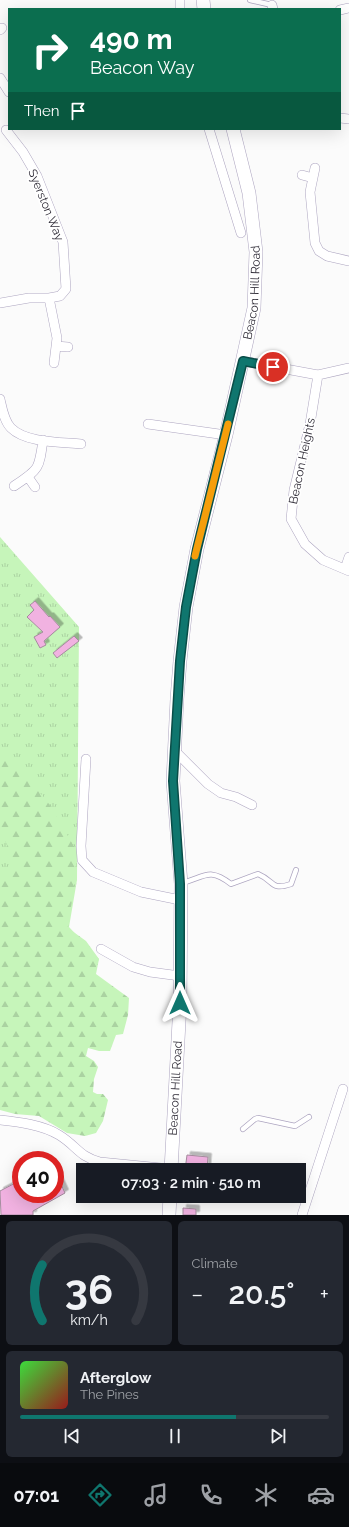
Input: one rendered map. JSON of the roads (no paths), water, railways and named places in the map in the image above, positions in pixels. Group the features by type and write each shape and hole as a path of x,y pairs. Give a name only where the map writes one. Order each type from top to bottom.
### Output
{"street":[{"path":"0,78 8,90"},
{"name":"Beacon Hill Road","path":"212,130 241,233"},
{"name":"Beacon Hill Road","path":"171,1163 180,1003 180,884 173,781 178,684 186,607 197,549 226,435 254,308 256,252 249,193 233,130"},
{"name":"Syerston Way","path":"0,303 29,298 49,298 60,296 66,289 63,242 36,176 23,152 5,131"},
{"path":"302,175 314,173 310,192 316,243 319,251 326,256 349,261"},
{"path":"49,298 57,338 54,363"},
{"path":"56,346 68,347"},
{"path":"243,361 318,375 349,368"},
{"name":"Beacon Heights","path":"318,375 310,424 294,490 290,519 305,544 323,560 347,570 349,557"},
{"path":"0,399 2,418 10,428 23,437 81,444"},
{"path":"148,424 226,435"},
{"path":"14,486 34,473 40,463 43,440"},
{"path":"28,477 35,487"},
{"path":"174,750 208,784 222,793 236,797 252,806"},
{"path":"86,759 81,846 82,860 93,872 141,892 180,900"},
{"path":"101,949 133,967 150,972 180,976"},
{"path":"302,1215 326,1156 343,1088"},
{"path":"0,1120 39,1127 51,1131 66,1140 89,1159 109,1163"},
{"path":"169,1215 170,1203"}],"lane":[{"path":"250,0 272,5"},
{"path":"180,884 201,876 213,874 224,878 231,884 258,874 264,877 272,885 281,887 292,884 296,870"},
{"path":"243,1129 258,1118 295,1126 309,1117"}]}
